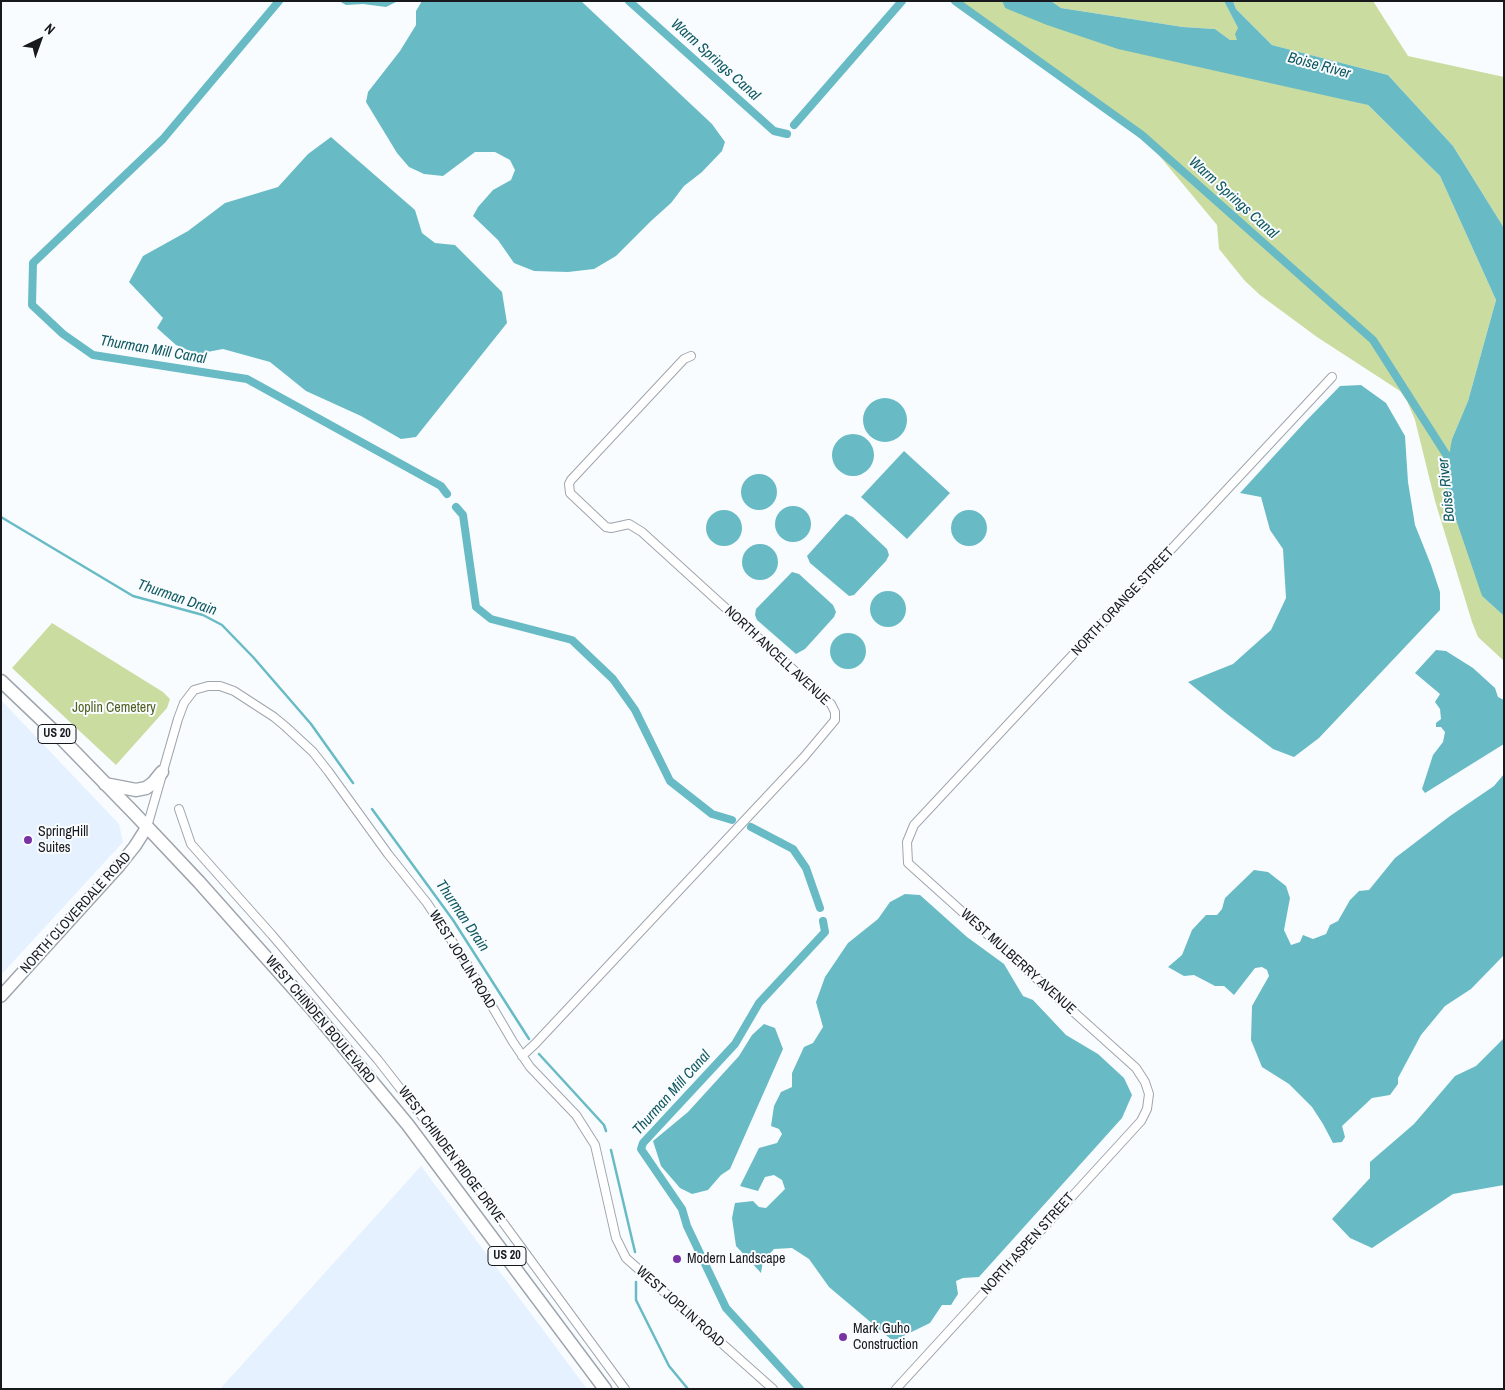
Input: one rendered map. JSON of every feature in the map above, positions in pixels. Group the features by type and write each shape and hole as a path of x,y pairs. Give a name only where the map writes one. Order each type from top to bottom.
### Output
{"main road":[{"name":"WEST CHINDEN BOULEVARD","path":"1,681 56,733 148,827 259,949 358,1063 408,1125 605,1389"},
{"path":"105,784 136,790 146,788 162,772"},
{"name":"NORTH CLOVERDALE ROAD","path":"1,996 119,866 148,827"}],"street":[{"name":"NORTH ANCELL AVENUE","path":"522,1056 804,757 835,720 836,712 831,704 642,532 629,524 611,528 606,527 570,493 569,484 572,480 684,359 691,356"},
{"name":"NORTH ORANGE STREET","path":"914,825 1332,377"},
{"name":"WEST JOPLIN ROAD","path":"148,827 180,711 194,690 208,686 220,686 234,691 274,717 313,752 388,854 427,903 469,967 522,1056 530,1067 576,1115 595,1145 616,1238 626,1258 773,1389"},
{"name":"WEST CHINDEN RIDGE DRIVE","path":"179,809 191,844 272,935 378,1060 471,1179 625,1389"},
{"name":"WEST MULBERRY AVENUE","path":"914,825 907,842 908,863 1136,1068 1145,1082 1149,1094"},
{"name":"NORTH ASPEN STREET","path":"896,1389 1141,1121 1147,1109 1149,1094"}],"shaded area":[{"path":"1,700 119,824 123,842 1,975"},
{"path":"421,1166 587,1389 220,1389"}],"green space":[{"path":"955,1 1002,1 1005,8 1368,105 1440,176 1496,300 1468,401 1452,439 1482,596 1504,616 1504,661 1478,637 1472,622 1435,501 1415,420 1407,401 1400,391 1317,337 1260,295 1245,281 1219,249 1217,225 1142,135"},
{"path":"1051,1 1224,1 1238,28 1238,40 1230,40 1215,29 1183,27 1061,8"},
{"path":"1233,1 1373,1 1408,56 1504,77 1504,228 1453,146 1388,75 1272,45 1236,9"},
{"name":"Joplin Cemetery","path":"52,623 163,692 170,699 167,708 116,765 12,668"}],"water":[{"path":"339,1 398,1 386,7 363,4 346,5"},
{"path":"422,1 581,1 712,124 725,142 722,151 702,172 684,186 671,203 616,256 594,269 568,272 534,271 514,263 498,240 473,216 478,207 493,190 511,180 515,170 510,160 495,152 475,152 443,176 424,174 409,167 397,153 366,102 368,92 400,51 416,25 416,11"},
{"name":"Boise River","path":"1002,1 1051,1 1061,8 1183,27 1215,29 1230,40 1237,40 1235,34 1238,28 1224,1 1233,1 1236,9 1272,45 1388,75 1453,146 1504,228 1504,616 1482,596 1444,484 1452,439 1468,401 1496,300 1440,176 1368,105 1118,49 1047,25 1005,8"},
{"path":"331,137 415,210 422,233 435,243 455,245 502,292 507,323 416,437 401,439 361,416 306,391 270,362 223,349 197,354 176,345 157,328 163,318 129,282 143,256 188,231 225,203 278,187 308,154"},
{"path":"1361,385 1386,403 1405,436 1408,482 1415,525 1440,592 1440,610 1319,738 1294,757 1273,749 1188,682 1233,664 1271,630 1286,598 1283,549 1270,530 1261,497 1240,493 1340,386"},
{"path":"885,398 897,402 903,408 907,420 903,432 897,438 885,442 873,438 867,432 863,420 867,408 873,402"},
{"path":"857,434 865,437 871,443 874,455 871,467 865,473 849,476 841,473 835,467 832,451 835,443 841,437"},
{"path":"904,451 950,493 907,539 861,497"},
{"path":"759,474 772,479 777,492 772,505 759,510 746,505 741,492 746,479"},
{"path":"793,506 800,507 806,511 810,517 810,531 806,537 800,541 793,542 786,541 780,537 776,531 775,524 776,517 780,511 786,507"},
{"path":"724,510 731,511 737,515 741,521 741,535 737,541 731,545 724,546 717,545 711,541 707,535 706,528 707,521 711,515 717,511"},
{"path":"969,510 976,511 982,515 986,521 986,535 982,541 976,545 969,546 962,545 956,541 952,535 951,528 952,521 956,515 962,511"},
{"path":"846,514 853,517 887,549 889,555 886,561 854,595 849,596 810,563 807,556"},
{"path":"760,544 772,550 778,562 772,574 760,580 748,574 742,562 748,550"},
{"path":"792,572 799,574 833,605 836,612 834,617 805,649 796,654 757,620 755,615 756,609"},
{"path":"888,591 895,592 901,596 905,602 905,616 901,622 895,626 888,627 881,626 875,622 871,616 870,609 871,602 875,596 881,592"},
{"path":"848,633 855,634 861,638 865,644 865,658 861,664 855,668 848,669 841,668 835,664 831,658 830,651 831,644 835,638 841,634"},
{"path":"1436,650 1446,651 1473,668 1495,688 1498,697 1504,700 1504,744 1425,793 1422,789 1433,755 1443,742 1445,732 1441,727 1436,727 1436,723 1441,719 1440,709 1435,702 1440,694 1415,673"},
{"path":"1504,774 1504,955 1471,989 1445,1006 1421,1035 1398,1078 1398,1084 1390,1095 1372,1098 1342,1126 1345,1137 1342,1142 1333,1143 1312,1107 1289,1084 1262,1067 1251,1040 1252,1006 1269,976 1267,970 1262,967 1255,968 1234,995 1224,986 1215,986 1194,975 1184,976 1168,967 1182,955 1192,930 1206,915 1217,915 1222,909 1225,898 1254,870 1268,872 1286,886 1290,898 1284,930 1291,945 1300,942 1303,935 1313,939 1326,934 1330,925 1338,921 1350,900 1359,891 1369,890 1395,858 1450,816 1494,786"},
{"path":"905,894 920,895 967,937 1004,964 1023,996 1033,1000 1066,1035 1098,1054 1124,1078 1132,1095 1122,1118 979,1277 963,1278 956,1281 958,1294 951,1305 942,1305 930,1323 893,1341 829,1287 809,1259 792,1248 774,1249 763,1261 761,1273 736,1246 732,1218 735,1203 753,1201 759,1207 766,1208 785,1189 782,1180 774,1175 765,1177 758,1191 740,1186 759,1148 777,1143 782,1134 779,1129 771,1126 774,1106 781,1092 792,1087 792,1073 804,1047 813,1043 823,1027 816,1002 825,977 848,943 878,919 890,902"},
{"path":"764,1024 775,1028 783,1049 730,1169 721,1175 708,1190 692,1194 680,1188 661,1166 653,1141 688,1112 739,1056 752,1035"},
{"path":"1504,1038 1504,1185 1453,1194 1372,1248 1350,1238 1332,1219 1370,1178 1370,1162 1414,1124 1455,1076 1476,1066"}],"waterway":[{"name":"Thurman Mill Canal","path":"279,1 163,139 33,263 32,305 63,334 93,355 247,379 441,486 447,494"},
{"name":"Warm Springs Canal","path":"629,1 774,131 787,134"},
{"name":"Warm Springs Canal","path":"794,125 902,1"},
{"name":"Warm Springs Canal","path":"955,1 1142,135 1373,340 1449,459"},
{"name":"Thurman Mill Canal","path":"456,507 463,515 476,607 491,619 572,640 613,679 635,710 670,781 712,814 732,820"},
{"name":"Thurman Drain","path":"1,517 133,596 203,615 222,625 253,657 311,724 353,783"},
{"name":"Thurman Drain","path":"372,809 453,920 529,1039"},
{"name":"Thurman Mill Canal","path":"751,827 793,849 806,868 820,908"},
{"name":"Thurman Mill Canal","path":"800,1389 726,1308 687,1226 682,1209 641,1149 643,1143 735,1044 759,1003 825,932 823,921"},
{"name":"Thurman Drain","path":"539,1054 604,1125 606,1131"},
{"name":"Thurman Drain","path":"611,1150 635,1252"},
{"name":"Thurman Drain","path":"636,1282 636,1300 669,1366 688,1389"}],"place":[{"name":"SpringHill Suites","path":"28,840"},
{"name":"Modern Landscape","path":"677,1259"},
{"name":"Mark Guho Construction","path":"843,1337"}]}
